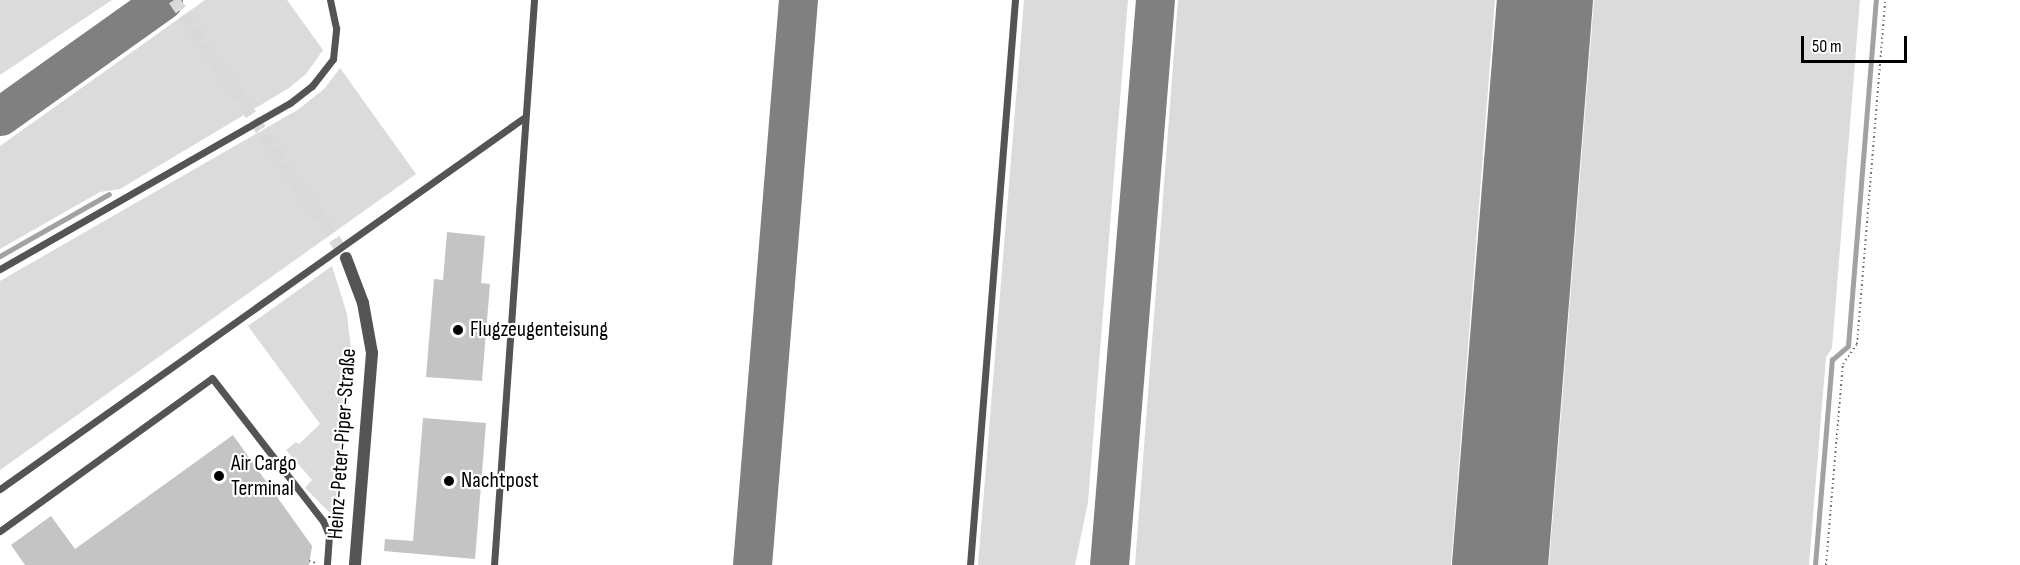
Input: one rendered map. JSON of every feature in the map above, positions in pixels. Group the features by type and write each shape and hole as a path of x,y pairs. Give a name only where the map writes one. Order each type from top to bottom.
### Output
{"street":[{"name":"Heinz-Peter-Piper-Straße","path":"346,258 363,303 372,353 355,565"}],"lane":[{"path":"0,269 290,103 312,86 333,59 336,27 330,1 339,0"},
{"path":"494,565 534,0"},
{"path":"970,565 1016,0"},
{"path":"0,489 525,117"},
{"path":"0,531 212,378 323,521 329,535 327,565"}],"path":[{"path":"1826,565 1843,364 1857,344 1885,0"}],"shaded area":[{"path":"0,0 112,0 0,75"},
{"path":"205,0 287,0 323,50 306,74 289,88 120,189 100,192 0,249 0,146"},
{"path":"1024,0 1128,0 1088,502 1075,565 978,565"},
{"path":"1178,0 1495,0 1451,565 1135,565"},
{"path":"1594,0 1860,0 1832,348 1826,357 1809,565 1549,565"},
{"path":"340,68 416,174 0,470 0,281 299,109 325,88"},
{"path":"332,266 347,314 352,358 338,521 305,488 312,480 286,450 296,442 299,444 320,424 248,326"}],"building":[{"name":"Flugzeugenteisung","path":"447,232 485,236 481,283 490,284 482,381 426,377 434,279 443,280"},
{"name":"Nachtpost","path":"423,418 486,423 475,559 384,551 385,539 413,541"},
{"name":"Air Cargo Terminal","path":"233,435 312,546 309,565 25,565 11,545 51,516 75,549"}],"waterway":[{"path":"1815,565 1832,360 1848,346 1876,0"},
{"path":"0,256 109,194"}],"taxiway":[{"path":"0,116 163,0"},
{"path":"752,565 798,0"},
{"path":"1109,565 1155,0"}],"runway":[{"path":"1500,565 1545,0"}],"tunnel":[{"path":"174,0 346,257"}],"place":[{"name":"Flugzeugenteisung","path":"458,330"},
{"name":"Air Cargo Terminal","path":"219,476"},
{"name":"Nachtpost","path":"449,481"}]}
